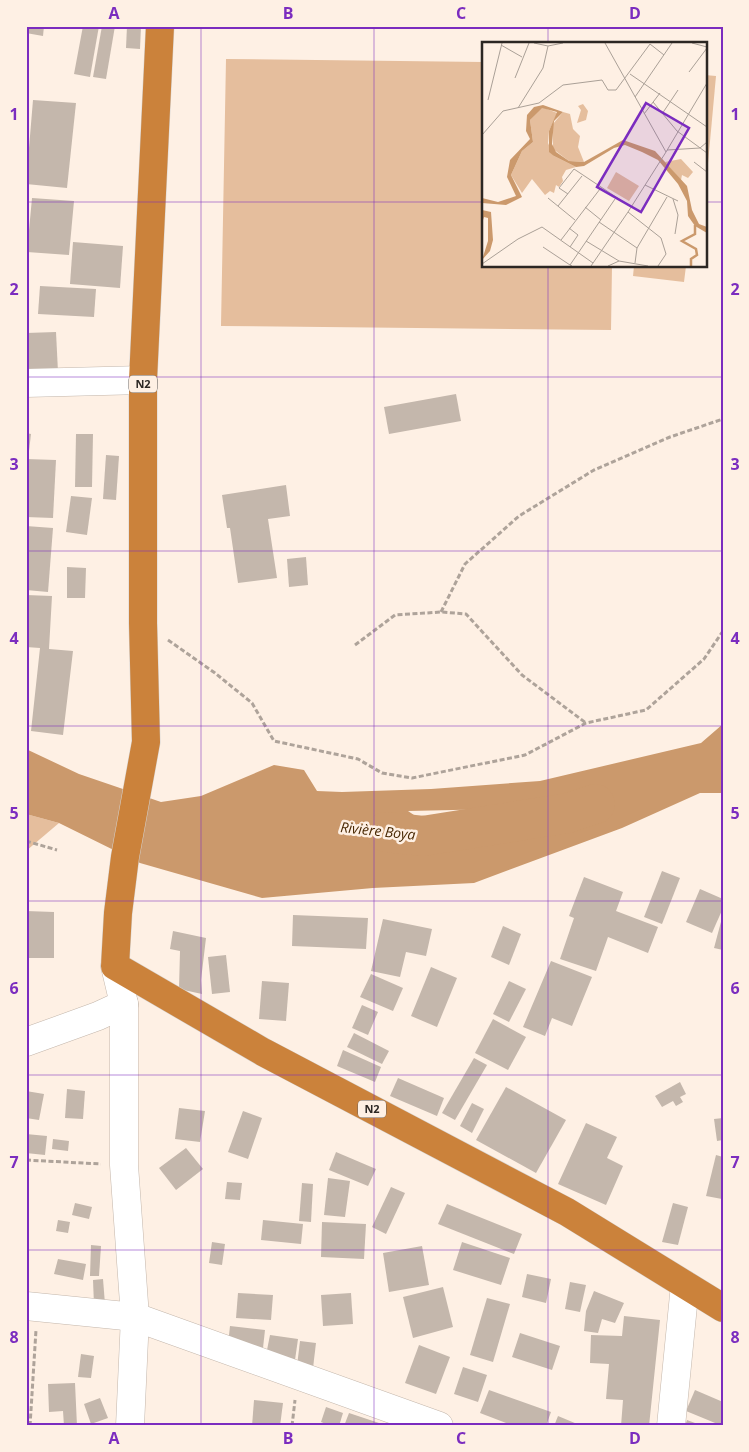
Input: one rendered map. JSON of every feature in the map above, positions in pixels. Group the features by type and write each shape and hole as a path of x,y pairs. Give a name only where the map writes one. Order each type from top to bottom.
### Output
{"highway":[{"name":"N2","path":"160,26 143,380 143,623 146,742 124,857 118,913 116,966 263,1052 568,1212 723,1308"}],"street":[{"path":"26,383 143,380"},
{"path":"116,966 124,1004 124,1165 135,1317 130,1426"},
{"path":"26,1042 98,1016 124,1004"},
{"path":"671,1426 685,1285"},
{"path":"32,1307 135,1317 439,1426"}],"path":[{"path":"441,612 465,564 519,516 594,470 723,418"},
{"path":"355,644 395,615 441,612 466,614 522,675 586,723"},
{"path":"143,623 216,673 252,703 274,741 358,759 382,773 412,778 525,755 586,723 646,710 704,658 723,631"},
{"path":"26,841 57,850"},
{"path":"26,1160 124,1165"},
{"path":"30,1426 32,1307"}],"shaded area":[{"path":"226,59 482,62 482,268 612,268 611,330 221,326"},
{"path":"706,75 716,76 706,185"},
{"path":"634,268 686,268 684,282 633,276"},
{"path":"26,814 59,823 26,851"}],"water":[{"path":"723,724 723,793 700,793 622,828 474,883 373,888 262,898 140,863 59,823 26,814 26,749 79,774 161,802 201,796 274,765 304,770 317,791 431,789 540,781 701,743","holes":["537,808 544,812 542,817 470,844 448,838 408,811"]}],"building":[{"path":"26,26 44,26 43,36 26,33"},
{"path":"83,26 99,26 90,77 74,74"},
{"path":"102,26 115,26 106,79 93,77"},
{"path":"127,26 141,26 140,49 126,48"},
{"path":"33,100 76,103 67,188 26,184"},
{"path":"32,198 74,201 69,255 27,252"},
{"path":"73,242 123,246 120,288 70,284"},
{"path":"40,286 96,289 94,317 38,314"},
{"path":"56,332 58,372 26,372 26,333"},
{"path":"456,394 461,421 389,434 384,407"},
{"path":"26,433 31,434 29,451 26,451"},
{"path":"76,434 93,434 92,487 75,487"},
{"path":"106,455 119,456 116,500 103,499"},
{"path":"26,459 56,460 53,518 26,517"},
{"path":"286,485 290,516 268,519 277,578 238,583 230,528 227,528 222,495"},
{"path":"71,496 92,498 87,535 66,532"},
{"path":"26,526 53,528 48,592 26,590"},
{"path":"306,557 308,585 289,587 287,559"},
{"path":"67,567 86,568 85,598 67,598"},
{"path":"26,595 52,596 49,649 73,651 63,735 31,731 40,648 26,647"},
{"path":"662,871 680,878 662,924 644,917"},
{"path":"584,877 623,892 616,911 658,927 648,953 608,937 596,971 560,959 574,918 569,916"},
{"path":"700,889 723,899 723,908 712,933 686,922"},
{"path":"26,911 54,912 54,958 26,958"},
{"path":"293,915 368,918 366,949 292,946"},
{"path":"723,918 723,950 714,948"},
{"path":"383,919 432,929 426,956 406,952 400,977 371,971"},
{"path":"503,926 521,934 509,965 491,957"},
{"path":"173,931 206,938 201,980 202,994 179,989 180,951 170,949"},
{"path":"226,955 230,992 212,994 208,957"},
{"path":"551,961 592,977 572,1026 552,1018 545,1036 523,1027"},
{"path":"431,967 457,978 437,1027 411,1016"},
{"path":"371,974 403,988 393,1011 360,997"},
{"path":"262,981 289,983 286,1021 259,1019"},
{"path":"509,981 526,989 509,1022 493,1014"},
{"path":"362,1005 378,1012 368,1035 352,1028"},
{"path":"493,1019 526,1037 508,1070 475,1053"},
{"path":"354,1033 389,1051 382,1064 347,1047"},
{"path":"343,1050 381,1067 375,1082 337,1066"},
{"path":"474,1058 487,1065 455,1120 442,1113"},
{"path":"398,1078 444,1098 437,1116 390,1096"},
{"path":"680,1082 686,1094 680,1097 683,1102 676,1106 673,1101 662,1107 655,1096"},
{"path":"506,1087 566,1120 536,1173 476,1140"},
{"path":"67,1089 85,1091 83,1119 65,1118"},
{"path":"26,1091 44,1094 39,1120 26,1118"},
{"path":"472,1103 484,1109 472,1133 460,1126"},
{"path":"179,1108 205,1111 200,1142 175,1139"},
{"path":"243,1111 262,1118 248,1159 228,1152"},
{"path":"723,1118 723,1140 717,1141 714,1119"},
{"path":"586,1123 617,1137 607,1158 623,1166 606,1205 558,1184"},
{"path":"26,1134 47,1136 45,1155 26,1153"},
{"path":"53,1139 69,1141 68,1151 52,1149"},
{"path":"186,1148 203,1169 176,1190 159,1168"},
{"path":"336,1152 376,1169 368,1186 329,1170"},
{"path":"716,1155 723,1157 722,1199 706,1196"},
{"path":"328,1178 350,1181 345,1217 324,1215"},
{"path":"227,1182 242,1183 240,1200 225,1199"},
{"path":"302,1183 313,1184 311,1222 299,1221"},
{"path":"391,1187 405,1193 386,1234 372,1227"},
{"path":"75,1203 92,1207 89,1219 72,1215"},
{"path":"673,1203 688,1207 678,1245 662,1242"},
{"path":"447,1204 522,1234 514,1254 438,1224"},
{"path":"58,1220 70,1222 68,1233 56,1231"},
{"path":"263,1220 303,1224 301,1244 261,1240"},
{"path":"322,1222 366,1224 364,1259 321,1257"},
{"path":"212,1242 225,1244 222,1265 209,1263"},
{"path":"462,1242 510,1258 501,1285 453,1270"},
{"path":"91,1245 101,1246 99,1276 90,1276"},
{"path":"422,1246 429,1285 389,1292 383,1253"},
{"path":"58,1259 86,1264 83,1280 54,1274"},
{"path":"527,1274 551,1279 546,1303 522,1297"},
{"path":"103,1279 105,1304 94,1305 93,1280"},
{"path":"570,1282 586,1285 580,1312 565,1309"},
{"path":"443,1287 453,1327 413,1338 403,1297"},
{"path":"594,1291 624,1303 615,1323 602,1319 598,1333 584,1331 586,1311"},
{"path":"238,1293 273,1295 271,1320 236,1318"},
{"path":"351,1293 353,1324 323,1326 321,1295"},
{"path":"487,1298 510,1304 493,1362 470,1355"},
{"path":"624,1316 660,1320 649,1426 621,1426 623,1400 606,1399 609,1364 590,1363 591,1335 622,1336"},
{"path":"230,1326 265,1330 263,1348 228,1344"},
{"path":"520,1333 560,1346 552,1370 512,1357"},
{"path":"270,1335 298,1339 295,1360 266,1355"},
{"path":"300,1341 316,1343 313,1368 297,1366"},
{"path":"419,1345 450,1357 436,1394 405,1383"},
{"path":"81,1354 94,1356 91,1378 78,1377"},
{"path":"463,1367 487,1375 478,1402 454,1394"},
{"path":"75,1383 77,1426 64,1426 63,1411 49,1412 48,1384"},
{"path":"489,1390 551,1412 546,1426 514,1426 480,1413"},
{"path":"695,1390 723,1402 723,1419 720,1425 686,1411"},
{"path":"100,1398 108,1418 91,1424 84,1404"},
{"path":"254,1400 283,1403 280,1426 252,1426"},
{"path":"326,1407 343,1413 339,1426 331,1426 321,1422"},
{"path":"349,1413 385,1425 385,1426 344,1426"},
{"path":"558,1416 582,1426 554,1426"},
{"path":"687,1420 703,1426 685,1426"}],"waterway":[{"name":"Rivière Boya","path":"386,832 423,836 568,813 595,804"}]}
